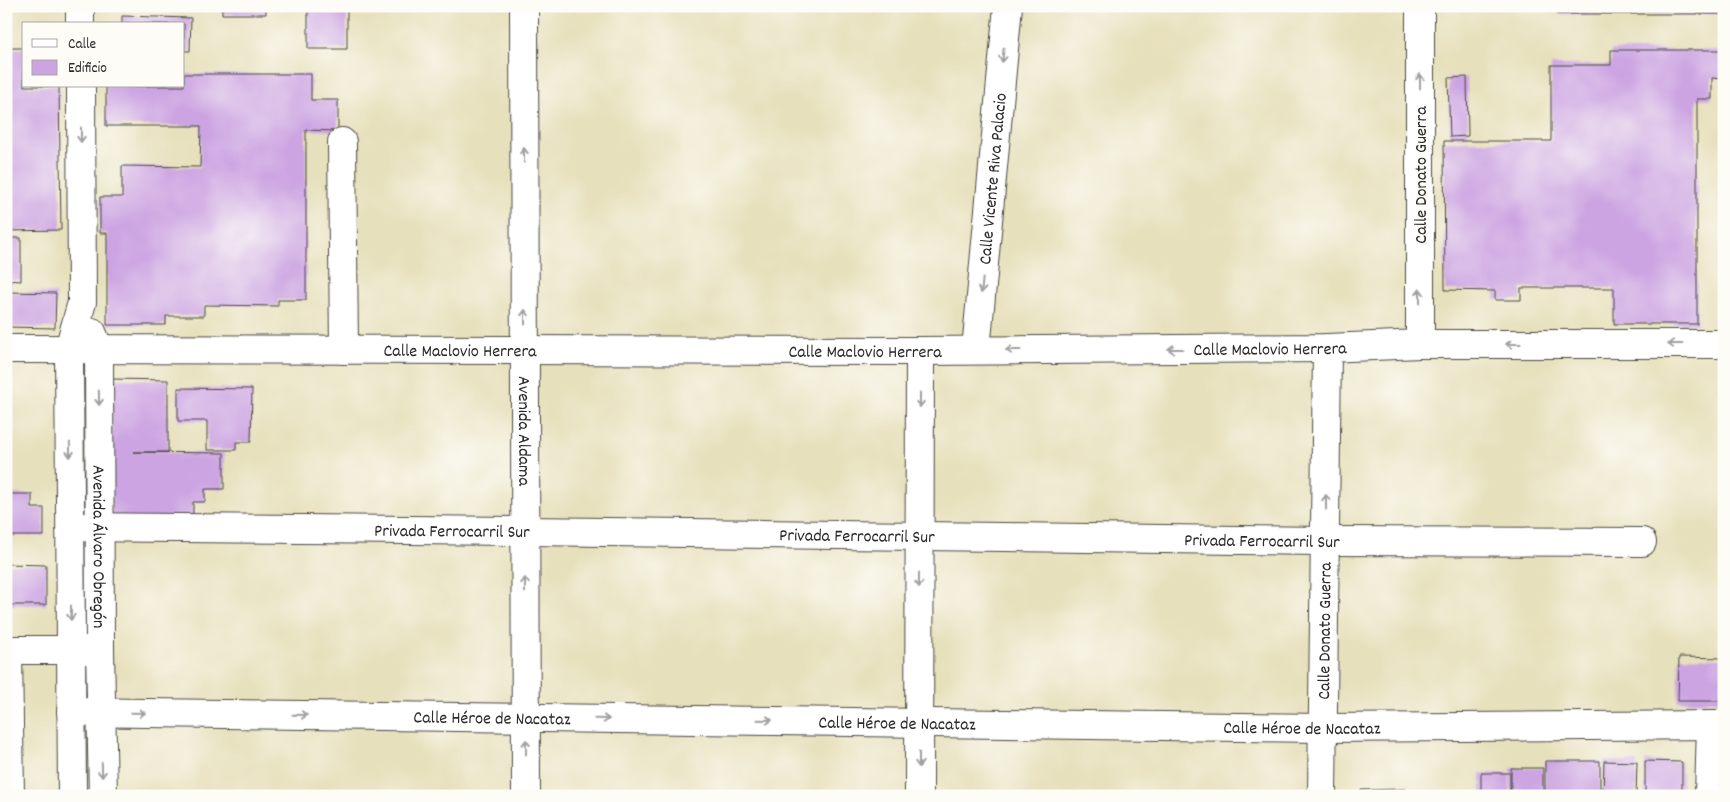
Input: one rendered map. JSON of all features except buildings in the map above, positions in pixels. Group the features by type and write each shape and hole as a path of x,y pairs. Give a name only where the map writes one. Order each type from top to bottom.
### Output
{"street":[{"path":"80,6 80,22"},
{"name":"Avenida Aldama","path":"524,6 526,796"},
{"name":"Calle Vicente Riva Palacio","path":"976,350 1008,6"},
{"name":"Calle Donato Guerra","path":"1420,6 1420,344"},
{"name":"Avenida Álvaro Obregón","path":"72,796 69,349 82,302 80,88"},
{"path":"342,142 344,350"},
{"name":"Avenida Álvaro Obregón","path":"82,302 99,349 100,650 103,796"},
{"name":"Calle Maclovio Herrera","path":"6,349 920,351 1327,348 1420,344 1724,344"},
{"name":"Calle Donato Guerra","path":"1322,796 1327,348"},
{"path":"919,796 920,351"},
{"name":"Privada Ferrocarril Sur","path":"71,527 1325,541 1642,542"},
{"path":"10,796 7,650 100,650"},
{"name":"Calle Héroe de Nacataz","path":"71,712 1322,728 1717,725"},
{"path":"1709,796 1717,725"}]}
